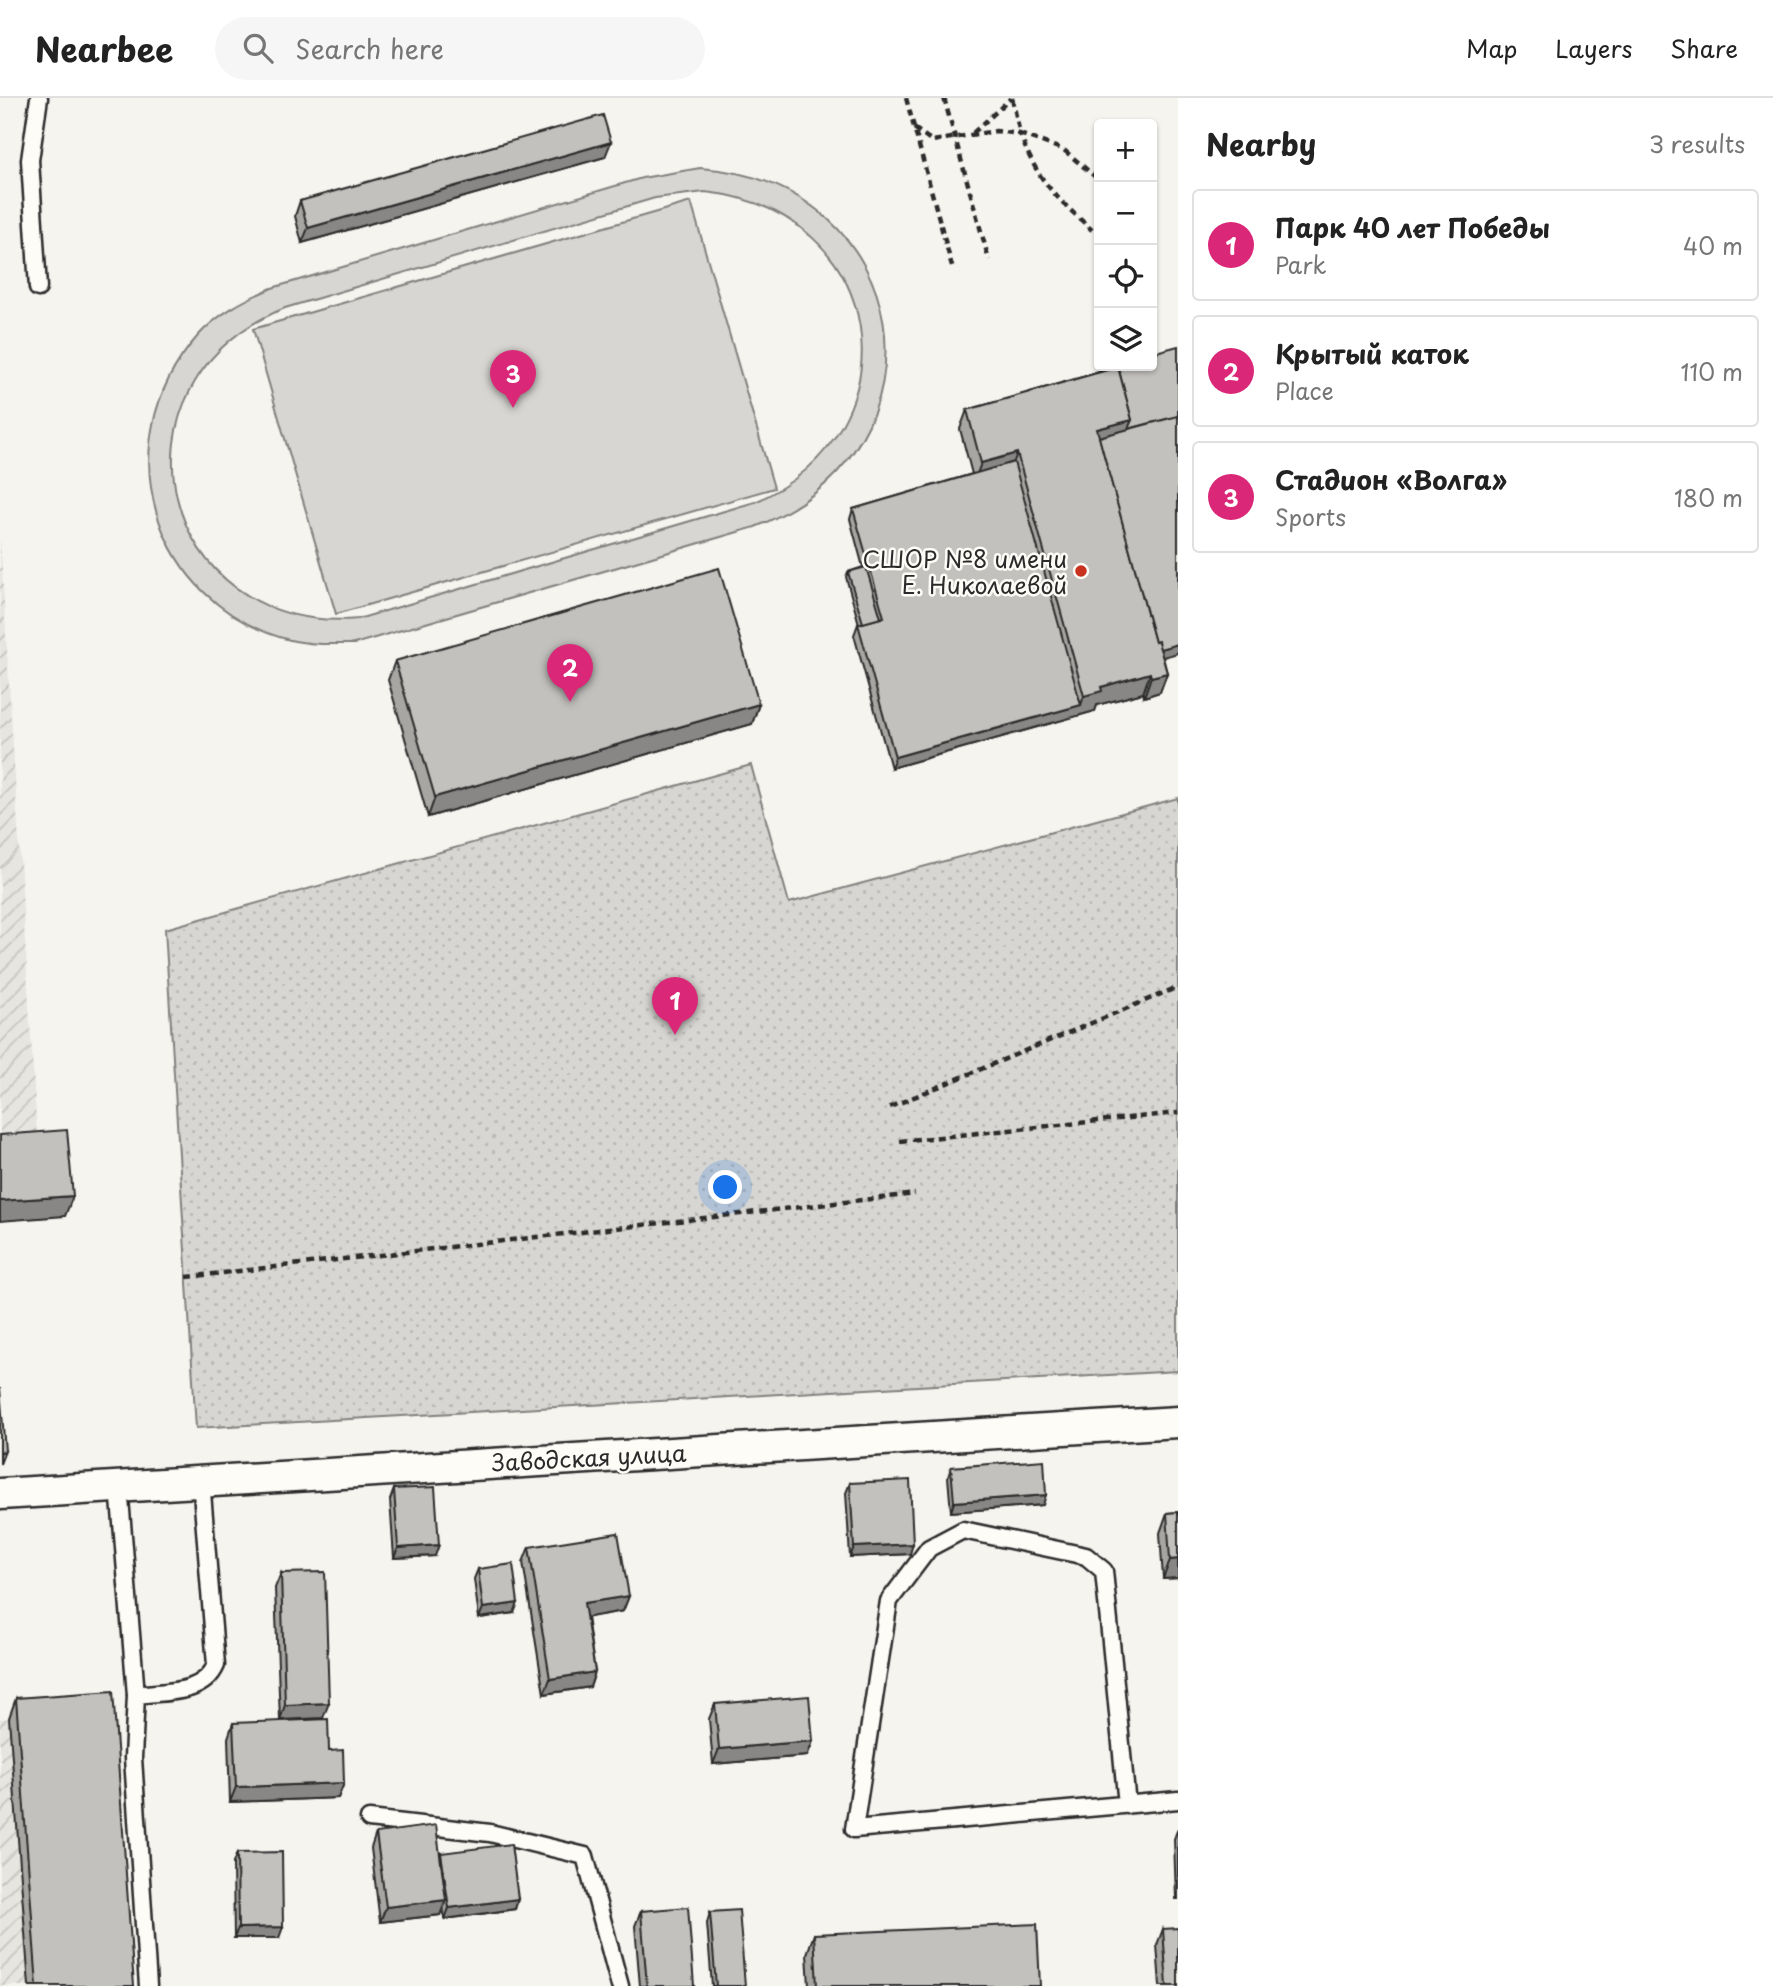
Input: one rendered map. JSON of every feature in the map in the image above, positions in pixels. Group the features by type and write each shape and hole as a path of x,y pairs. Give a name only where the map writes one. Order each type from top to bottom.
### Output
{"street":[{"name":"Заводская улица","path":"0,1494 1178,1422"}],"lane":[{"path":"38,288 30,160 39,98"},
{"path":"136,1695 199,1686 210,1679 216,1665 201,1480"},
{"path":"118,1486 136,1695 133,1758 148,1986"},
{"path":"1127,1805 1104,1571 1086,1556 963,1530 929,1548 889,1601 854,1829 1127,1805 1178,1800"},
{"path":"369,1819 491,1833 585,1856 621,1986"}],"path":[{"path":"906,98 953,270"},
{"path":"944,98 989,260"},
{"path":"972,134 1012,98 1020,134 1032,165 1049,191 1092,230"},
{"path":"914,128 932,141 1002,131 1020,134 1064,150 1094,176"},
{"path":"890,1107 1178,987"},
{"path":"900,1141 1178,1112"},
{"path":"187,1277 915,1194"}],"shaded area":[{"path":"700,168 772,184 828,219 865,267 884,323 883,382 861,439 819,489 755,527 354,644 290,640 243,621 205,593 176,557 157,515 149,470 153,424 169,379 197,337 213,321 251,297 272,288 642,178","holes":["705,192 766,207 812,238 844,278 860,326 859,376 842,425 808,468 755,502 358,619 290,614 236,588 198,548 177,498 174,444 190,391 227,344 285,308 655,198"]},
{"path":"691,202 774,488 336,614 253,329"},
{"path":"0,537 38,1151 60,1150 65,1216 0,1221"},
{"path":"751,765 789,903 1178,798 1178,1371 196,1428 165,929"},
{"path":"106,1711 126,1986 0,1986 0,1719"}],"building":[{"path":"603,115 611,142 308,228 300,201"},
{"path":"1178,346 1178,416 1128,429 1132,420 1119,371 1157,371 1157,352"},
{"name":"СШОР №8 имени Е. Николаевой","path":"1104,371 1119,371 1132,420 1097,429 1155,642 1158,641 1167,673 1151,677 1150,673 1101,687 1102,691 1084,696 1017,453 981,463 967,410"},
{"path":"1178,416 1178,644 1160,649 1158,641 1155,642 1099,437"},
{"path":"1014,462 1081,705 895,757 858,624 884,617 853,509"},
{"path":"866,567 881,618 863,623 848,572"},
{"path":"719,568 759,704 435,797 395,661"},
{"path":"67,1130 73,1196 0,1201 0,1135"},
{"path":"0,1388 5,1451 0,1452"},
{"path":"1044,1460 1046,1495 954,1502 951,1467"},
{"path":"910,1480 913,1544 854,1547 850,1483"},
{"path":"435,1487 439,1545 398,1548 394,1489"},
{"path":"1178,1512 1178,1559 1170,1560 1167,1513"},
{"path":"618,1533 629,1596 584,1603 595,1672 550,1679 529,1547"},
{"path":"513,1564 518,1603 483,1608 478,1569"},
{"path":"325,1572 329,1703 285,1705 281,1573"},
{"path":"113,1691 134,1986 37,1986 16,1698"},
{"path":"809,1696 813,1741 719,1749 715,1704"},
{"path":"328,1719 329,1751 343,1750 344,1783 236,1787 233,1723"},
{"path":"436,1825 446,1900 386,1907 376,1833"},
{"path":"511,1844 518,1899 449,1908 441,1853"},
{"path":"282,1852 283,1927 238,1928 237,1853"},
{"path":"688,1907 694,1986 647,1986 641,1911"},
{"path":"739,1910 745,1986 716,1986 710,1912"},
{"path":"1037,1924 1040,1986 817,1986 814,1934"},
{"path":"1178,1928 1178,1986 1167,1986 1163,1929"}],"place":[{"name":"Стадион «Волга»","path":"513,408"},
{"name":"СШОР №8 имени Е. Николаевой","path":"1081,571"},
{"name":"Крытый каток","path":"570,702"},
{"name":"Парк 40 лет Победы","path":"675,1035"}]}
